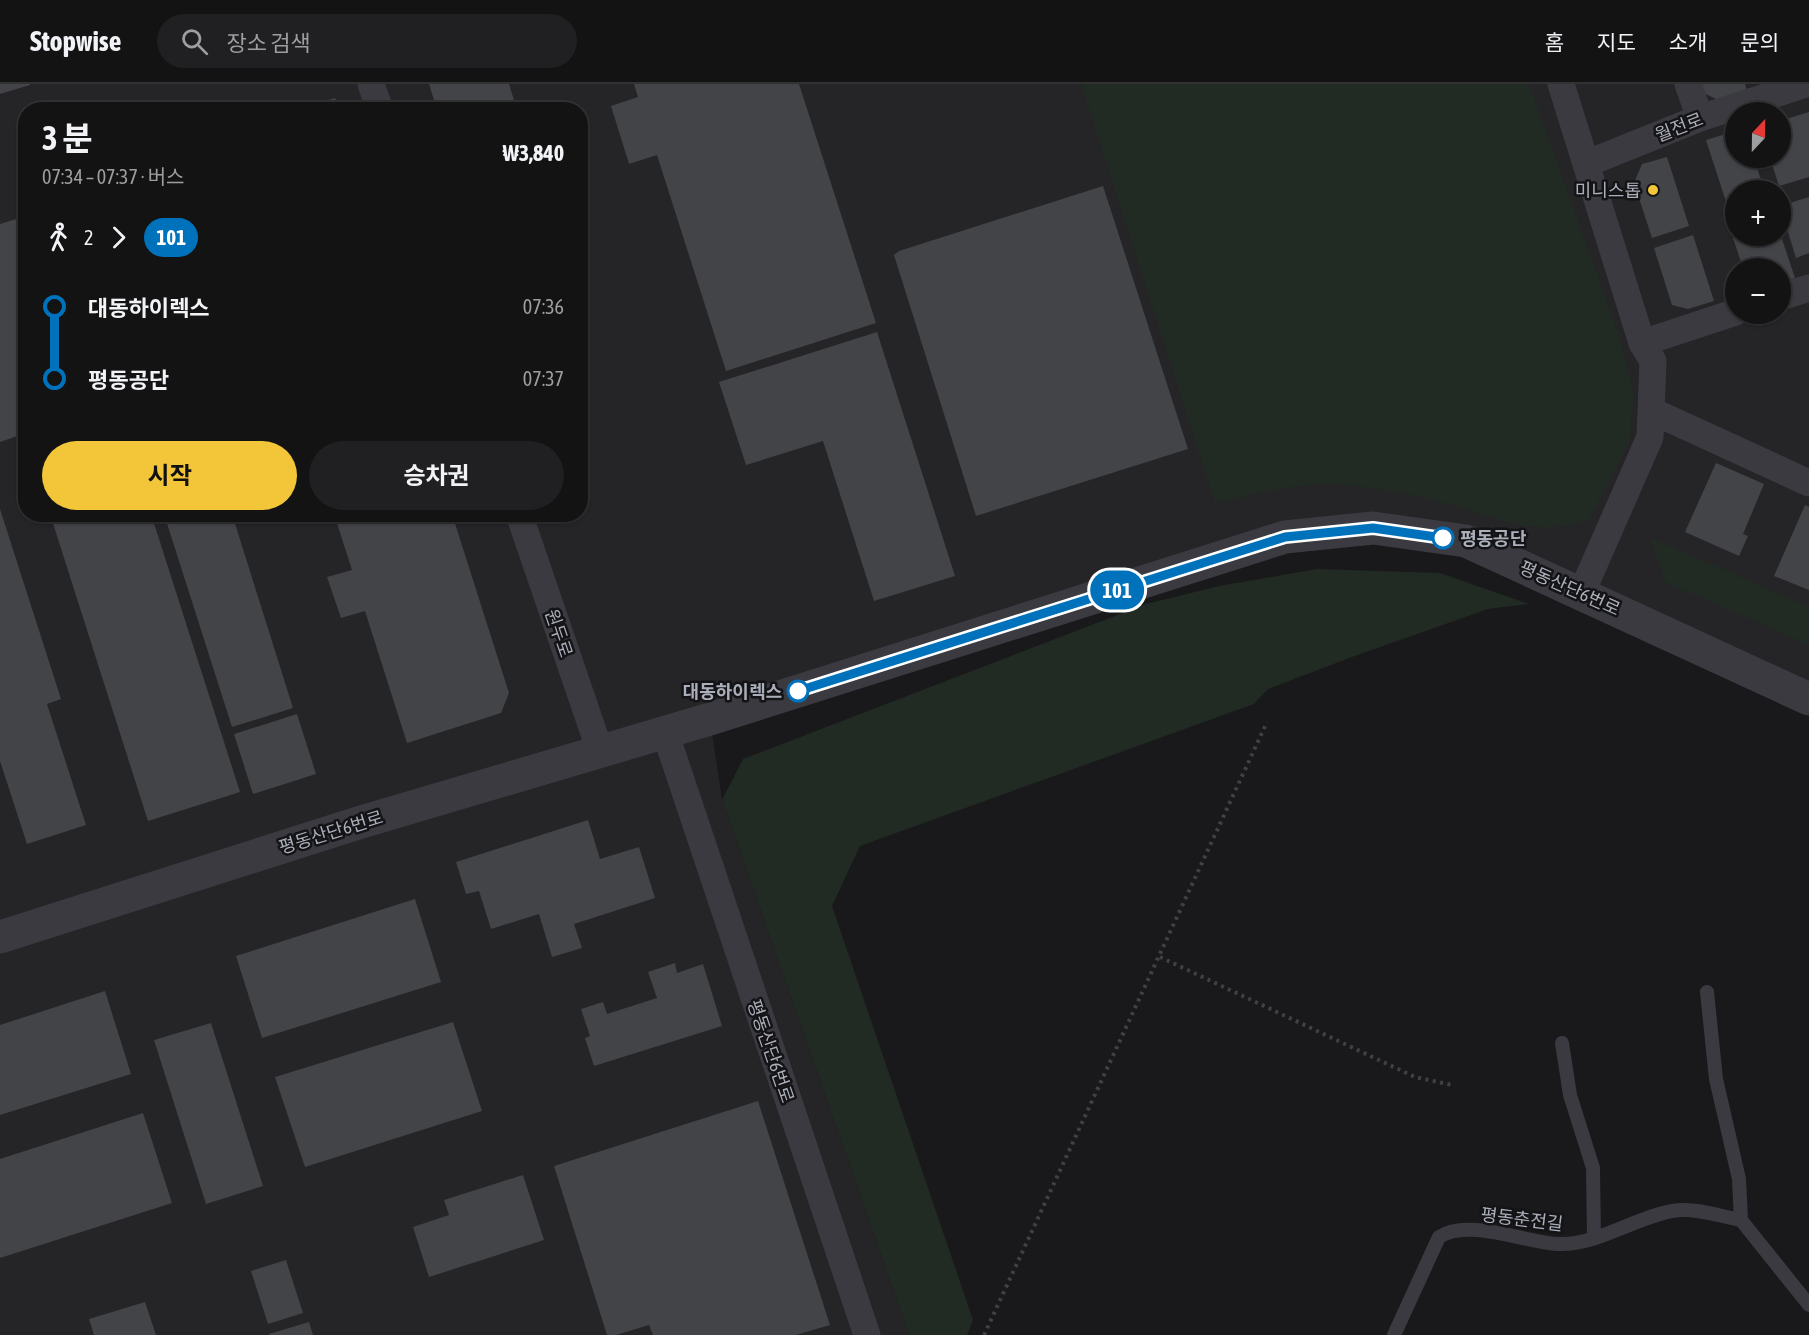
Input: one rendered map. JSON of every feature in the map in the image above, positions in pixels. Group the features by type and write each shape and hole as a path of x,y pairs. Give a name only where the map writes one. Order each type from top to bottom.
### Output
{"street":[{"path":"371,84 377,102"},
{"path":"1561,84 1588,163 1642,343 1653,361 1650,437 1582,592"},
{"path":"1688,84 1700,118"},
{"name":"월전로","path":"1588,163 1700,118 1806,84"},
{"path":"1791,294 1809,288"},
{"path":"1642,343 1725,316"},
{"path":"1652,411 1809,483"},
{"name":"원두로","path":"522,522 600,751"},
{"name":"평동산단6번로","path":"0,937 358,823 665,732 1285,537 1373,528 1466,541 1582,592 1809,699"},
{"name":"평동산단6번로","path":"665,732 867,1335"}],"lane":[{"path":"1707,992 1716,1079 1739,1179 1740,1220 1809,1305"},
{"path":"1562,1043 1570,1095 1593,1168 1594,1238"},
{"name":"평동춘전길","path":"1394,1335 1439,1236 1449,1230 1488,1232 1557,1244 1586,1241 1673,1211 1691,1211 1740,1220"}],"path":[{"path":"984,1335 1267,722"},
{"path":"1160,957 1415,1077 1452,1085"}],"shaded area":[{"path":"0,84 1809,84 1809,699 1582,592 1373,528 710,719 722,800 909,1335 0,1335"},
{"path":"1081,84 1529,84 1620,338 1634,394 1629,443 1590,519 1570,525 1532,526 1391,491 1330,484 1280,489 1215,503"},
{"path":"1650,537 1809,607 1809,645 1665,582"},
{"path":"1317,569 1440,573 1529,604 1488,609 1352,657 1268,689 1254,704 860,846 832,906 973,1320 967,1335 909,1335 722,800 743,759 1146,604 1219,586"}],"building":[{"path":"0,84 30,84 30,85 0,94"},
{"path":"429,84 509,84 515,102 435,102"},
{"path":"634,84 799,84 876,323 726,371 657,155 629,164 611,106 638,97"},
{"path":"1699,84 1745,84 1747,91 1718,100 1702,92"},
{"path":"335,98 336,102 322,102"},
{"path":"1809,112 1809,177 1791,182 1791,180 1777,180 1773,168 1791,168 1791,118"},
{"path":"1725,134 1725,168 1757,168 1761,180 1725,180 1725,199 1706,140"},
{"path":"1667,157 1689,226 1652,238 1634,183 1642,164"},
{"path":"1103,186 1188,449 976,516 894,255 899,251"},
{"path":"1809,197 1809,253 1796,258 1791,242 1791,203"},
{"path":"18,218 18,436 0,442 0,224"},
{"path":"1693,235 1714,301 1688,309 1672,305 1654,248"},
{"path":"1736,246 1784,246 1788,258 1740,258"},
{"path":"1791,266 1795,278 1791,279"},
{"path":"877,332 955,576 874,601 823,441 746,465 719,382"},
{"path":"1716,463 1764,484 1743,534 1748,536 1739,556 1685,532"},
{"path":"1805,505 1809,507 1809,590 1774,576"},
{"path":"0,509 61,699 47,704 86,825 27,844 0,761"},
{"path":"53,522 154,522 240,792 148,821"},
{"path":"167,522 235,522 293,708 232,727"},
{"path":"337,522 455,522 509,693 501,713 407,743 365,611 341,618 327,577 352,570"},
{"path":"297,714 316,774 253,794 234,734"},
{"path":"588,820 600,859 639,847 655,898 574,924 582,948 552,957 539,914 491,929 479,891 466,894 456,862"},
{"path":"415,899 441,982 262,1038 236,956"},
{"path":"675,963 677,973 703,964 722,1026 594,1066 585,1038 590,1036 581,1009 603,1002 607,1014 657,998 648,972"},
{"path":"105,991 131,1074 0,1115 0,1025"},
{"path":"453,1022 482,1111 305,1167 275,1077"},
{"path":"211,1023 263,1186 206,1204 154,1040"},
{"path":"758,1101 830,1325 796,1335 653,1335 649,1325 616,1335 607,1335 554,1166"},
{"path":"143,1113 172,1203 0,1258 0,1159"},
{"path":"523,1175 544,1240 429,1277 413,1227 449,1215 444,1200"},
{"path":"286,1260 303,1313 268,1324 251,1271"},
{"path":"145,1302 156,1335 94,1335 89,1319"},
{"path":"309,1322 313,1335 269,1335 269,1334"}],"bus line":[{"name":"101","path":"798,691 1285,537 1373,528 1443,538"}],"place":[{"name":"미니스톱","path":"1653,190"},
{"name":"평동공단","path":"1443,538"},
{"name":"대동하이렉스","path":"798,691"}]}
